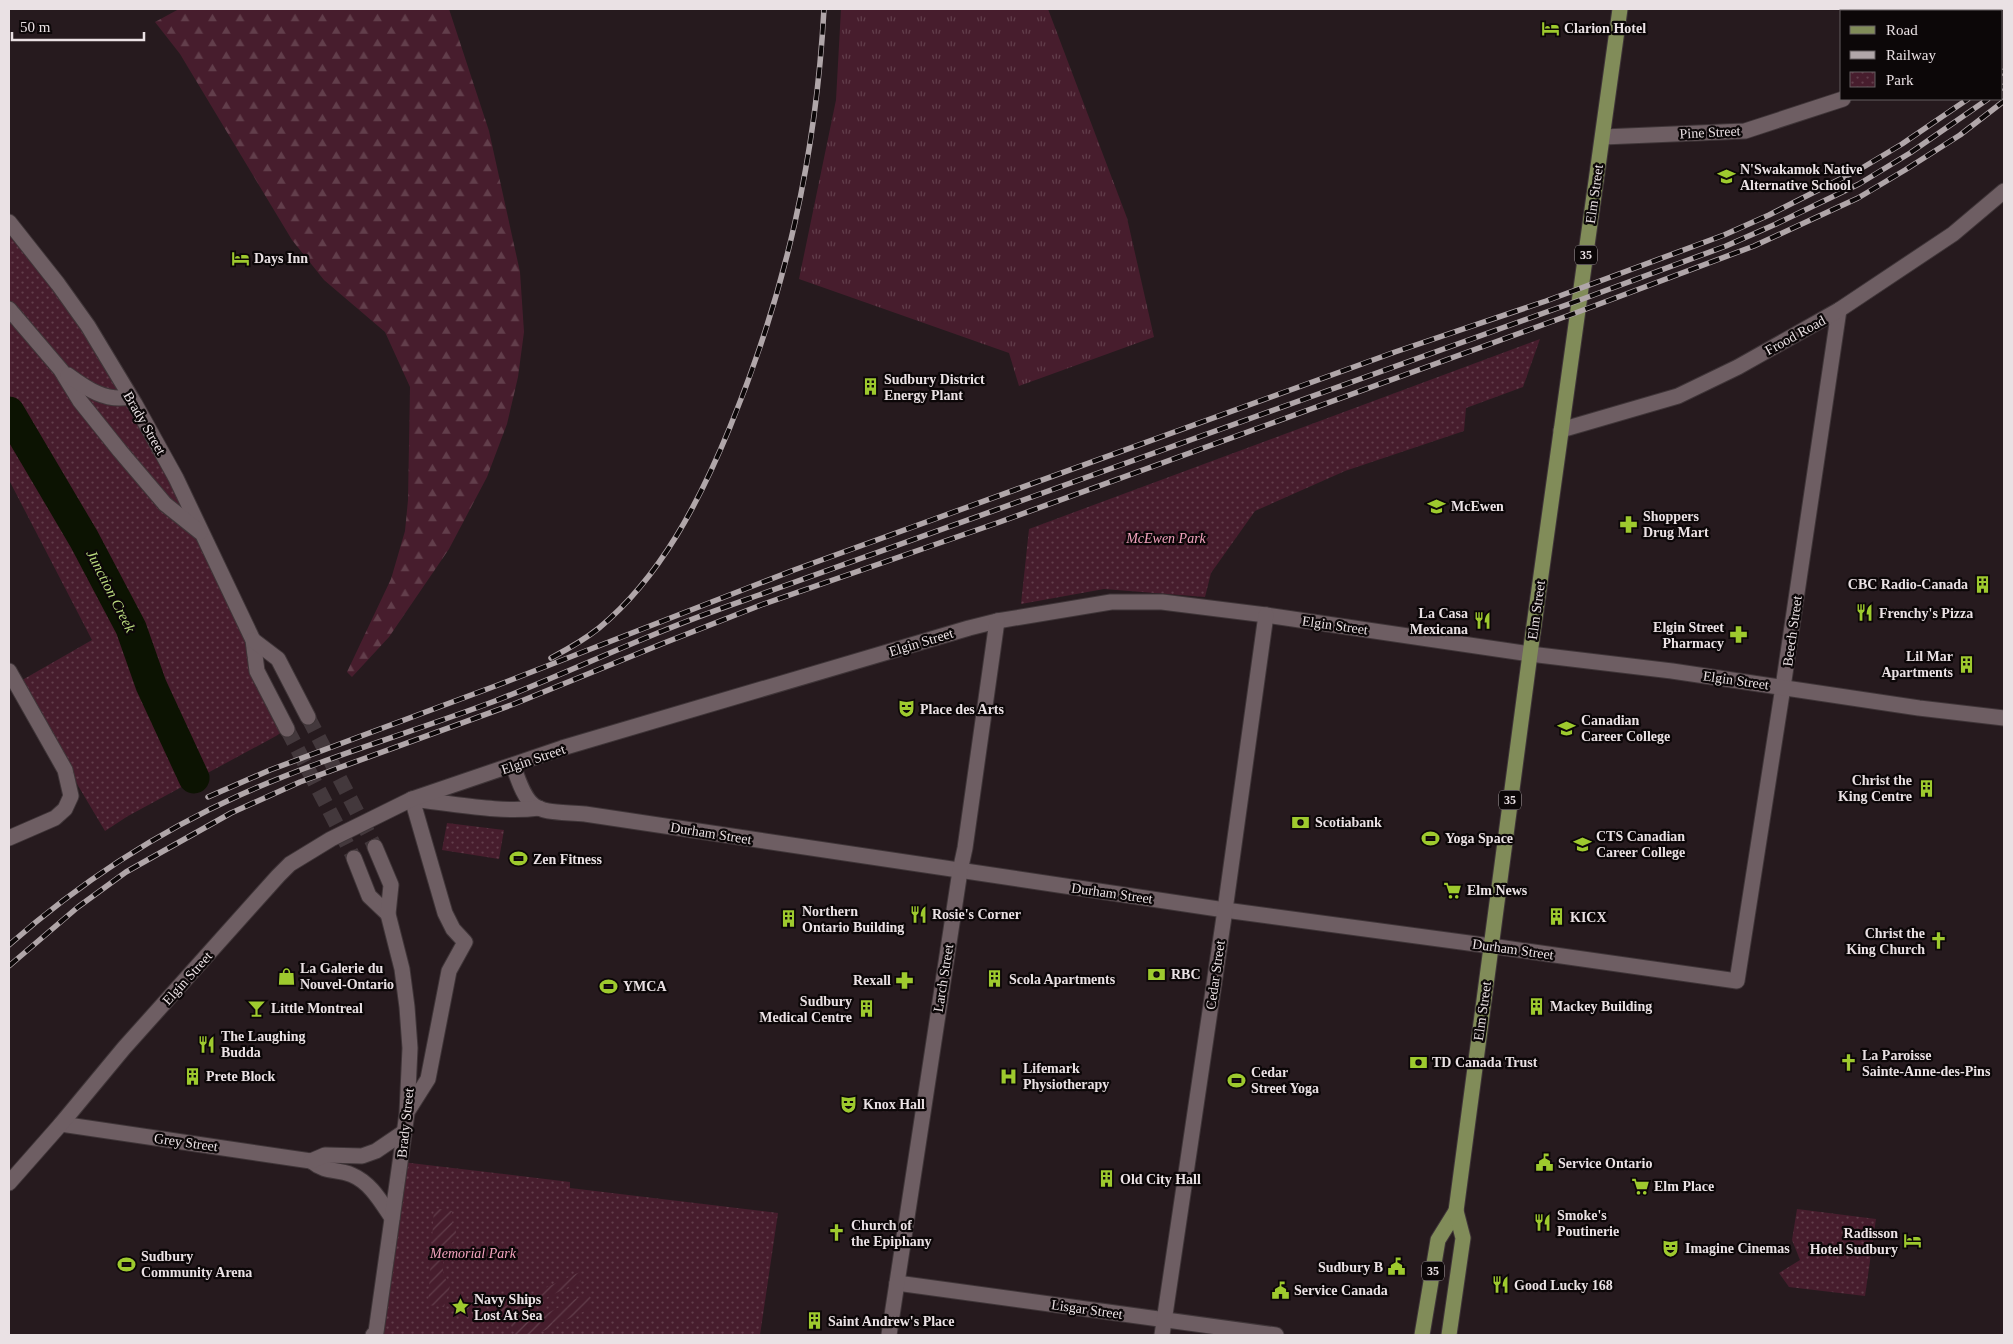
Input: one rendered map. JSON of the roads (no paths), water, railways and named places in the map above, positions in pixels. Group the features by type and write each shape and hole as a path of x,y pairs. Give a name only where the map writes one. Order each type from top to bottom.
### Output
{"main road":[{"name":"Elm Street","path":"1449,1335 1463,1238 1456,1211 1530,654 1620,9"},
{"name":"Elm Street","path":"1422,1335 1438,1240 1456,1211"}],"street":[{"name":"Pine Street","path":"1603,137 1745,131 1840,100"},
{"name":"Frood Road","path":"1561,430 1678,396 1738,367 1839,310 1953,234 2004,191"},
{"name":"Brady Street","path":"9,222 58,284 88,326 176,478 253,640 257,671 287,729"},
{"path":"9,309 61,370 80,402 165,504 203,535"},
{"name":"Beech Street","path":"1737,981 1839,310"},
{"path":"61,370 87,390 104,397 122,399 130,397"},
{"name":"Elgin Street","path":"9,1183 124,1048 290,864 331,838 412,800 562,748 997,621 1111,602 1162,602 1266,615 1530,654 1672,671 1919,708 2004,718"},
{"name":"Cedar Street","path":"1163,1328 1225,910 1266,615"},
{"name":"Larch Street","path":"889,1335 965,848 997,621"},
{"name":"Brady Street","path":"253,640 278,660 308,717"},
{"path":"9,671 65,770 70,788 70,802 55,818 9,838"},
{"path":"513,765 522,793 533,806 539,808"},
{"path":"407,1112 428,1079 449,971 465,942 453,929 444,913 412,800"},
{"name":"Durham Street","path":"412,800 507,810 539,808 585,814 1225,910 1737,981"},
{"name":"Brady Street","path":"375,847 391,885 388,914 396,943 407,1007 410,1048 407,1112 375,1334"},
{"path":"354,858 369,896 388,914"},
{"name":"Grey Street","path":"61,1124 311,1161"},
{"path":"311,1161 325,1155 362,1156 376,1151 404,1132"},
{"path":"311,1161 321,1168 351,1174 364,1182 377,1196 392,1218"},
{"name":"Lisgar Street","path":"897,1283 1163,1328 1276,1335"}],"waterway":[{"name":"Junction Creek","path":"9,412 84,539 131,628 151,685 194,778"}],"tunnel":[{"path":"308,717 375,847"},
{"path":"287,729 354,858"}],"railway":[{"path":"551,658 599,628 621,608 660,561 692,509 730,427 767,325 795,222 806,170 814,117 824,9"},
{"path":"208,797 270,770 498,685 794,570 1395,352 1546,301 1724,235 1769,215 1862,168 1902,144 1967,100"},
{"path":"9,945 62,901 119,861 178,826 240,795 334,757 495,701 712,612 1726,246 1859,184 1910,153 1987,100"},
{"path":"9,966 78,907 126,872 231,813 300,782 514,704 761,605 997,523 1578,312 1754,246 1858,198 1960,135 2004,101"}],"place":[{"name":"Clarion Hotel","path":"1550,28"},
{"name":"N'Swakamok Native Alternative School","path":"1726,177"},
{"name":"Days Inn","path":"240,258"},
{"name":"Sudbury District Energy Plant","path":"870,387"},
{"name":"McEwen","path":"1437,506"},
{"name":"Shoppers Drug Mart","path":"1629,524"},
{"name":"CBC Radio-Canada","path":"1982,584"},
{"name":"Frenchy's Pizza","path":"1865,613"},
{"name":"La Casa Mexicana","path":"1482,621"},
{"name":"Elgin Street Pharmacy","path":"1738,635"},
{"name":"Lil Mar Apartments","path":"1967,664"},
{"name":"Place des Arts","path":"906,709"},
{"name":"Canadian Career College","path":"1567,728"},
{"name":"Christ the King Centre","path":"1926,788"},
{"name":"Scotiabank","path":"1301,822"},
{"name":"Yoga Space","path":"1431,838"},
{"name":"CTS Canadian Career College","path":"1582,844"},
{"name":"Zen Fitness","path":"519,859"},
{"name":"Elm News","path":"1453,890"},
{"name":"Rosie's Corner","path":"918,914"},
{"name":"KICX","path":"1556,917"},
{"name":"Northern Ontario Building","path":"788,919"},
{"name":"Christ the King Church","path":"1939,941"},
{"name":"RBC","path":"1157,974"},
{"name":"La Galerie du Nouvel-Ontario","path":"286,976"},
{"name":"Scola Apartments","path":"995,979"},
{"name":"Rexall","path":"905,980"},
{"name":"YMCA","path":"609,986"},
{"name":"Mackey Building","path":"1536,1006"},
{"name":"Little Montreal","path":"257,1008"},
{"name":"Sudbury Medical Centre","path":"866,1009"},
{"name":"The Laughing Budda","path":"207,1044"},
{"name":"TD Canada Trust","path":"1418,1062"},
{"name":"La Paroisse Sainte-Anne-des-Pins","path":"1848,1063"},
{"name":"Prete Block","path":"192,1076"},
{"name":"Lifemark Physiotherapy","path":"1009,1076"},
{"name":"Cedar Street Yoga","path":"1237,1080"},
{"name":"Knox Hall","path":"849,1104"},
{"name":"Service Ontario","path":"1544,1163"},
{"name":"Old City Hall","path":"1106,1179"},
{"name":"Elm Place","path":"1640,1186"},
{"name":"Smoke's Poutinerie","path":"1543,1223"},
{"name":"Church of the Epiphany","path":"837,1233"},
{"name":"Radisson Hotel Sudbury","path":"1912,1241"},
{"name":"Imagine Cinemas","path":"1671,1248"},
{"name":"Sudbury Community Arena","path":"127,1264"},
{"name":"Sudbury B","path":"1397,1267"},
{"name":"Good Lucky 168","path":"1500,1285"},
{"name":"Service Canada","path":"1280,1290"},
{"name":"Navy Ships Lost At Sea","path":"460,1307"},
{"name":"Saint Andrew's Place","path":"814,1321"}],"park label":[{"name":"McEwen Park","path":"1166,538"},
{"name":"Memorial Park","path":"473,1253"}]}
